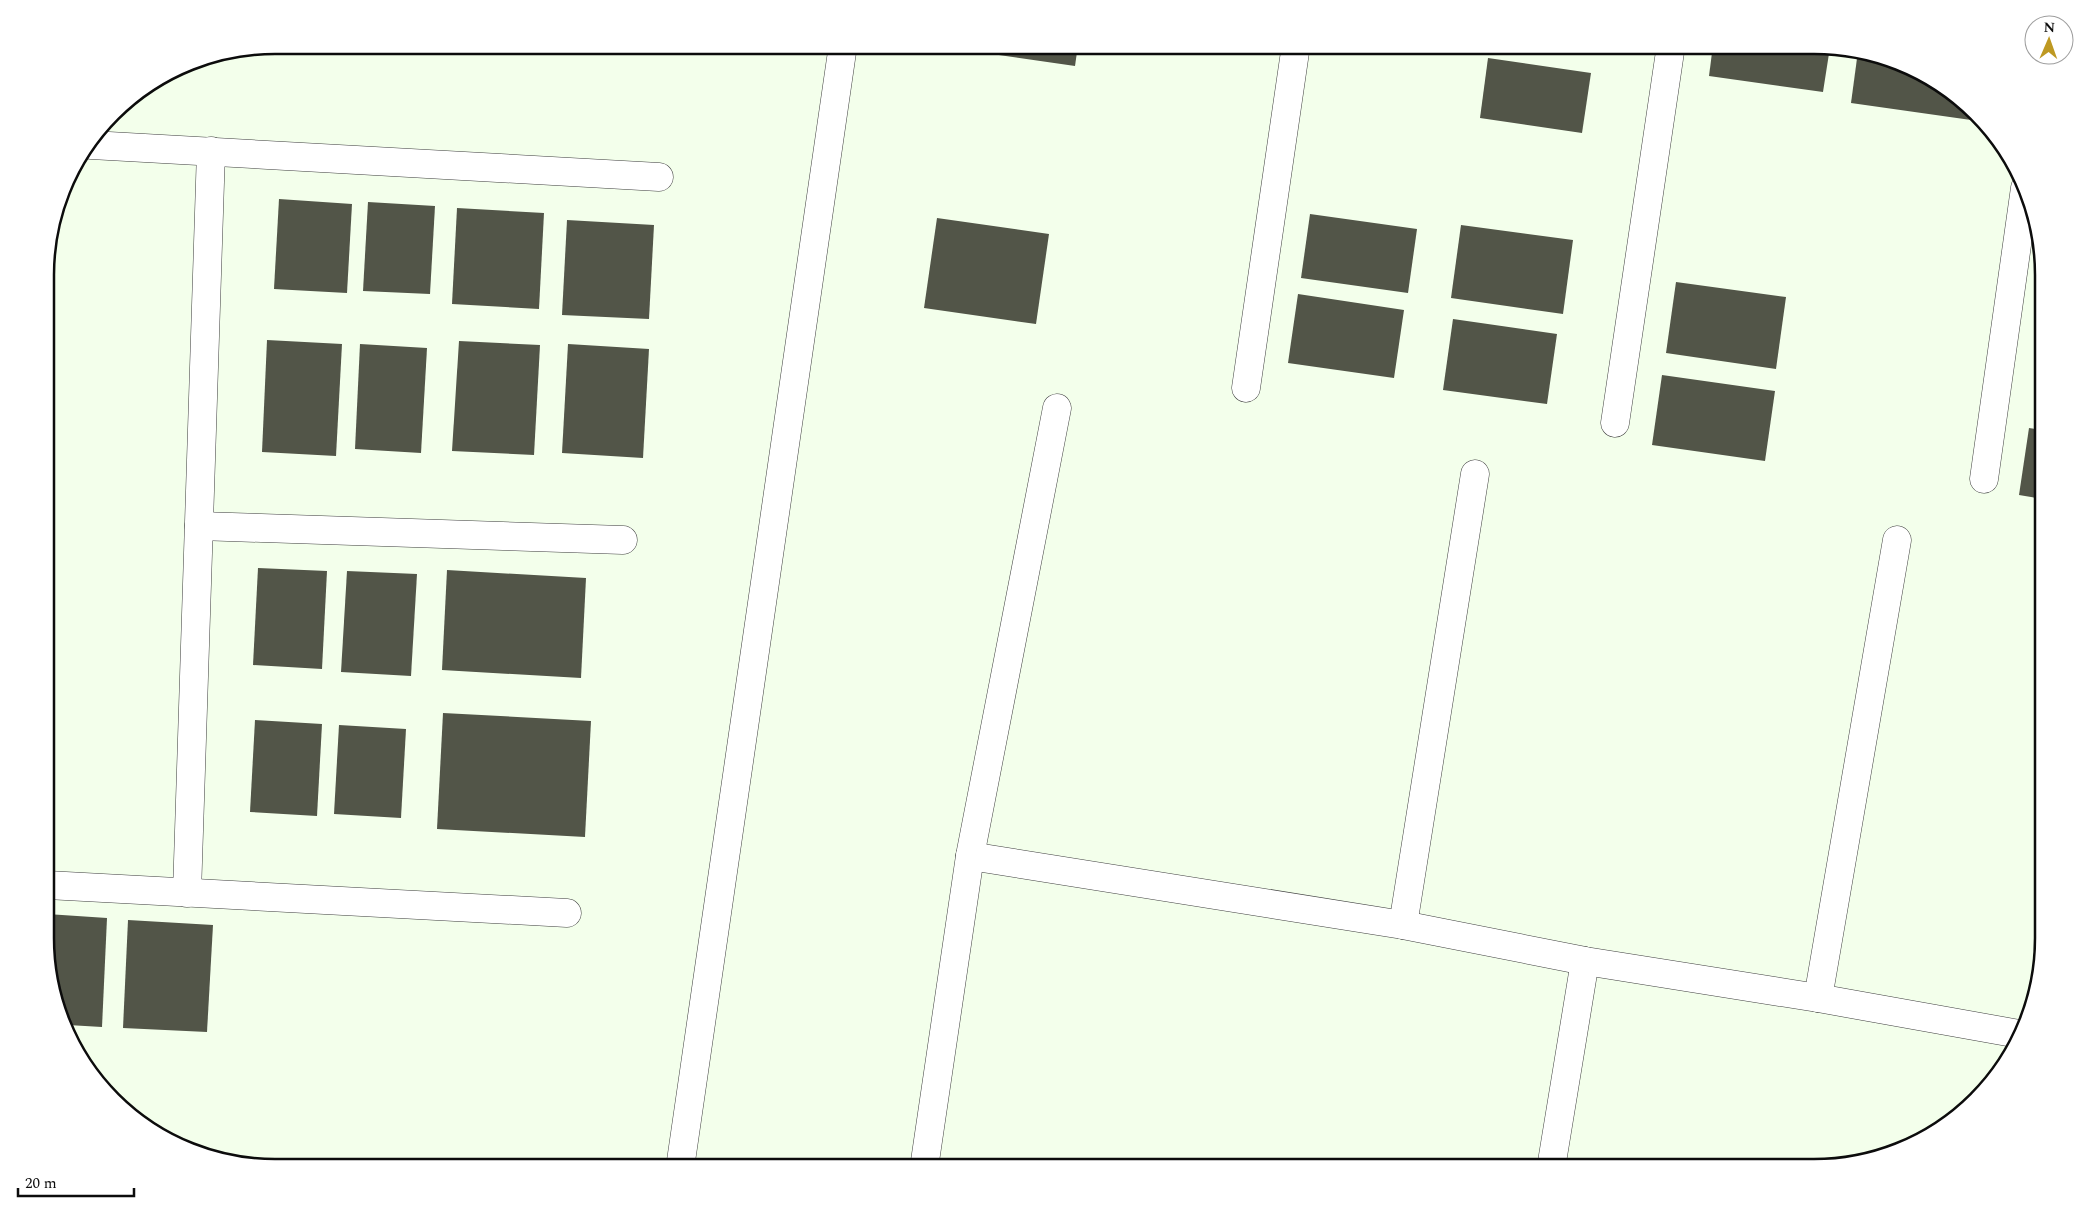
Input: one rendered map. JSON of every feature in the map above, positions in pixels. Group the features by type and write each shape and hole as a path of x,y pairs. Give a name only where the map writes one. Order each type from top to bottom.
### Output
{"street":[{"path":"681,1159 842,54"},
{"path":"1246,388 1295,54"},
{"path":"1615,423 1670,54"},
{"path":"96,145 659,177"},
{"path":"187,892 210,151"},
{"path":"1984,478 2023,202"},
{"path":"925,1159 970,856 1056,408"},
{"path":"1403,925 1475,474"},
{"path":"199,526 623,540"},
{"path":"1818,998 1897,540"},
{"path":"970,856 1403,925 1585,961 1818,998 2013,1033"},
{"path":"54,885 568,913"},
{"path":"1552,1159 1585,961"}],"building":[{"path":"992,54 1077,54 1075,66"},
{"path":"1712,54 1829,54 1823,92 1709,76"},
{"path":"1488,58 1591,73 1582,133 1480,118"},
{"path":"1857,58 1885,65 1925,83 1949,99 1971,120 1851,103"},
{"path":"279,199 352,204 347,293 274,289"},
{"path":"368,202 435,206 430,294 363,291"},
{"path":"457,208 544,213 539,309 452,304"},
{"path":"1310,214 1417,229 1408,293 1301,278"},
{"path":"937,218 1049,234 1036,324 924,308"},
{"path":"567,220 654,225 649,319 562,315"},
{"path":"1461,225 1573,240 1563,314 1451,298"},
{"path":"1676,282 1786,297 1776,369 1666,353"},
{"path":"1298,294 1404,310 1394,378 1288,363"},
{"path":"1453,319 1557,334 1547,404 1443,390"},
{"path":"267,340 342,344 336,456 262,452"},
{"path":"459,341 540,345 534,455 452,451"},
{"path":"360,344 427,348 421,453 355,449"},
{"path":"568,344 649,349 643,458 562,453"},
{"path":"1662,375 1775,391 1765,461 1652,445"},
{"path":"2029,428 2035,429 2035,498 2019,495"},
{"path":"258,568 327,571 322,669 253,665"},
{"path":"447,570 586,578 581,678 442,670"},
{"path":"347,571 417,574 411,676 341,672"},
{"path":"443,713 591,721 585,837 437,829"},
{"path":"255,720 322,724 317,816 250,812"},
{"path":"339,725 406,729 401,818 334,814"},
{"path":"54,914 107,918 102,1027 72,1025 65,1009 54,953"},
{"path":"128,920 213,925 207,1032 123,1028"}]}
